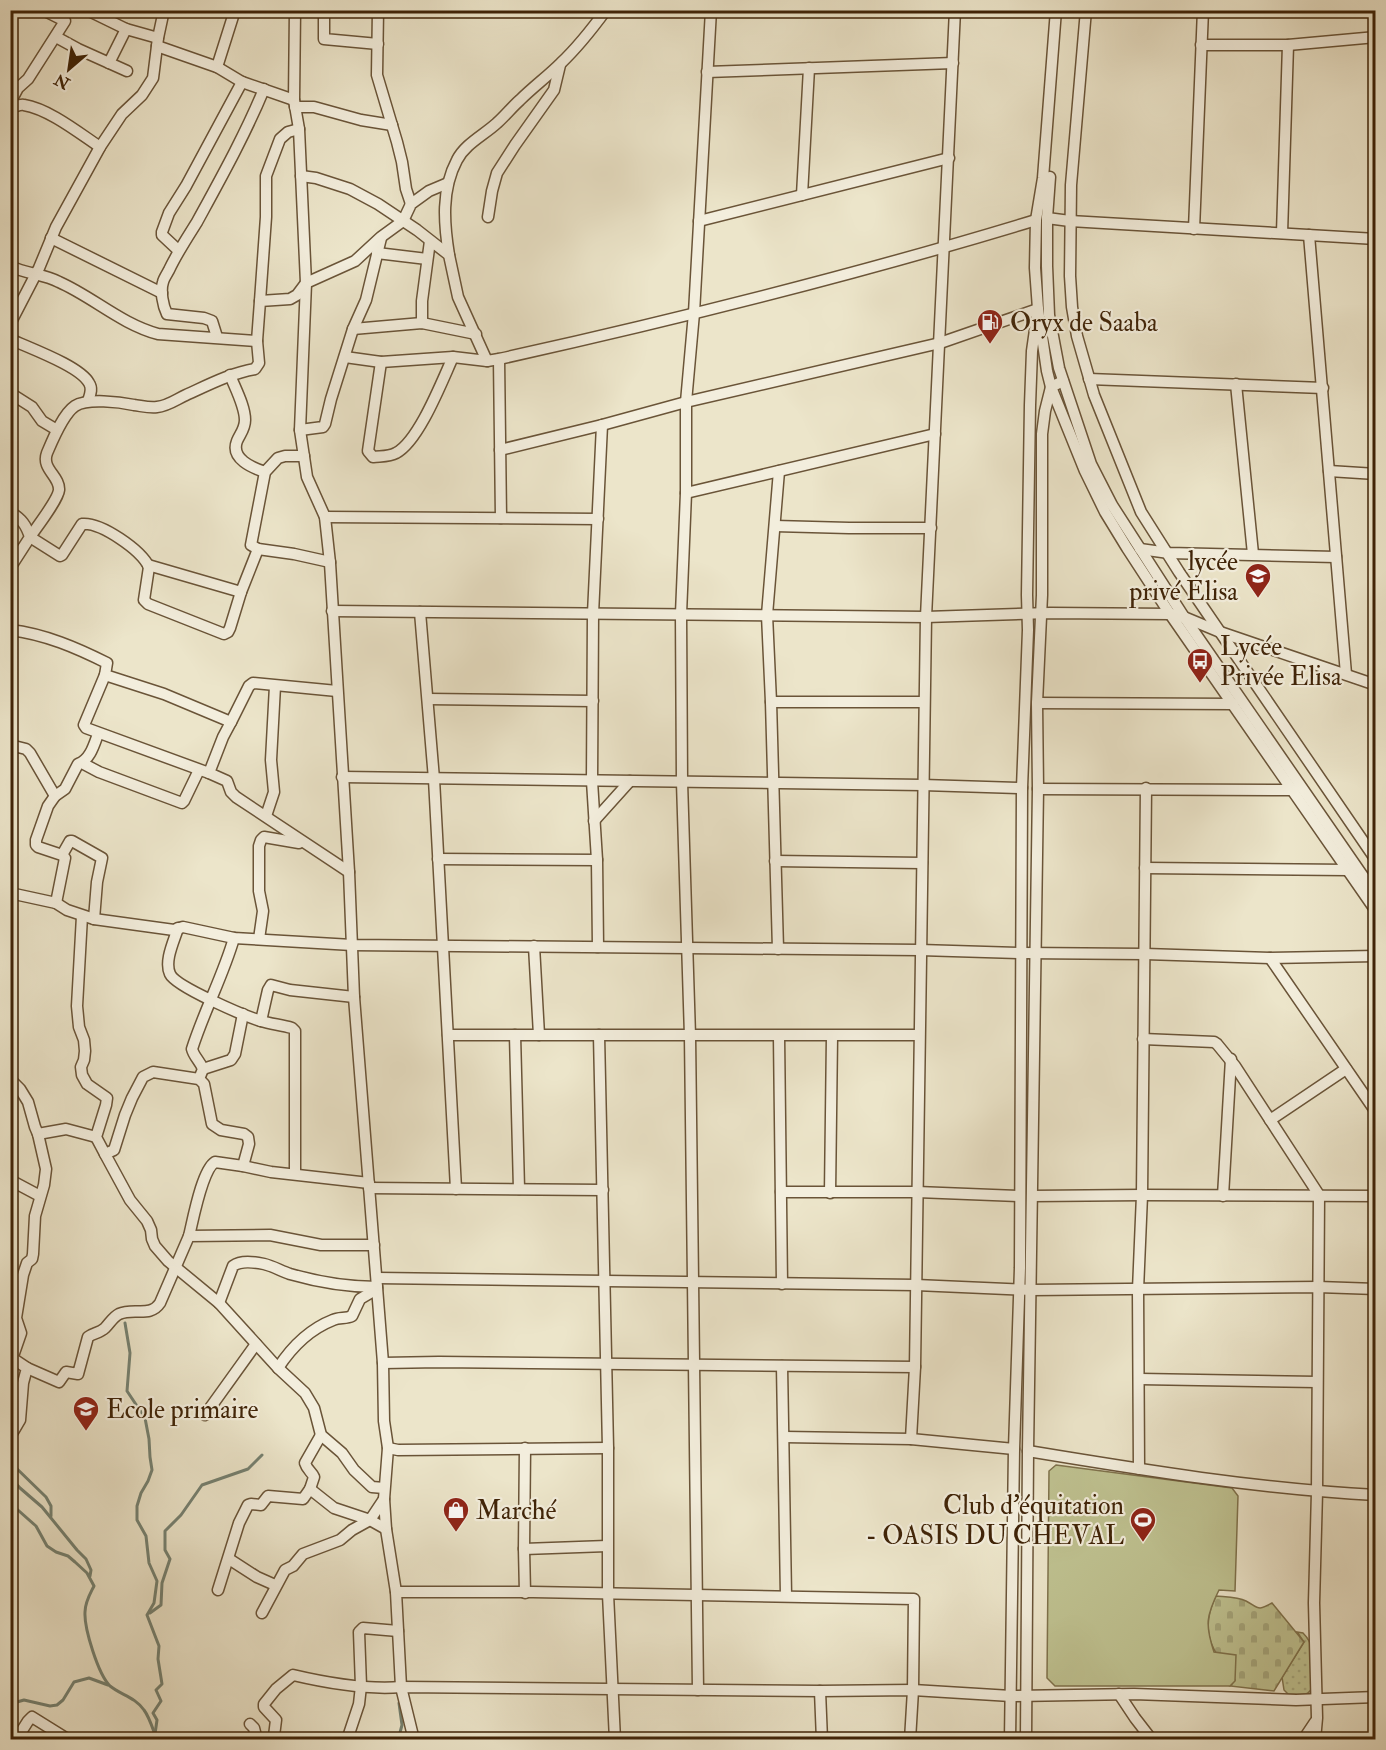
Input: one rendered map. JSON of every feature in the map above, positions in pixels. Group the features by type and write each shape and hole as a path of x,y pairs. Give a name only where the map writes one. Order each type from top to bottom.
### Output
{"street":[{"path":"43,10 65,21"},
{"path":"10,103 72,10"},
{"path":"87,10 217,67 242,82 295,103 361,120 392,124"},
{"path":"10,324 35,276 51,238 100,147 122,114 142,95 153,78 157,42 164,10"},
{"path":"217,67 235,10"},
{"path":"295,10 295,103 302,176 306,283 300,430 308,477 325,517 330,562 349,873 354,997 383,1363 384,1421 388,1448 384,1488 386,1529 396,1592 401,1687 414,1740"},
{"path":"324,10 324,39 378,44"},
{"path":"378,10 377,75 392,124 411,204"},
{"path":"487,361 458,297 446,235 445,204 448,183 457,159 466,148 497,123 560,64 589,33 606,10"},
{"path":"698,1690 690,1036 682,782 681,614 686,493 686,402 694,313 711,10"},
{"path":"911,1439 915,1367 926,617 955,10"},
{"path":"1056,10 1041,219 1047,266 1049,315 1056,356 1091,464 1112,505 1184,617 1376,895"},
{"path":"1063,10 1035,268 1038,309 1051,387 1085,471 1105,512 1170,614 1376,911"},
{"path":"1086,10 1070,221 1072,307 1077,336 1094,395 1141,512 1179,572 1376,860"},
{"path":"1194,229 1203,10"},
{"path":"109,63 126,29"},
{"path":"56,37 127,71"},
{"path":"1202,45 1288,45 1376,37"},
{"path":"1282,233 1288,45"},
{"path":"707,72 953,63"},
{"path":"488,217 497,173 514,145 554,90 560,64"},
{"path":"802,195 809,68"},
{"path":"178,250 162,235 169,213 242,82"},
{"path":"217,337 212,321 167,314 162,283 178,250 222,177 250,123 264,89"},
{"path":"10,108 22,104 37,109 54,117 100,147"},
{"path":"10,568 58,495 58,484 45,461 57,430 75,406 88,401 147,408 158,407 230,375 257,367 266,217 266,176 280,139 288,132 299,129"},
{"path":"699,221 949,159"},
{"path":"302,176 350,189 378,204 449,255"},
{"path":"260,301 290,299 297,295 306,283 355,261 403,221 411,204 429,191 448,183"},
{"path":"345,357 381,362 453,357 487,361 499,359 629,330 944,248 1041,219 1376,239"},
{"path":"1309,235 1346,674"},
{"path":"300,430 323,427 326,424 331,399 353,329 366,300 381,237"},
{"path":"51,238 162,293"},
{"path":"422,323 422,301 430,241"},
{"path":"377,253 427,259"},
{"path":"10,266 22,272 58,281 147,331 158,334 257,341"},
{"path":"500,450 686,402 940,343 1038,309"},
{"path":"1010,1740 1014,1449 1019,1290 1022,788 1028,614 1030,405 1032,351 1038,309"},
{"path":"353,329 422,323 476,334"},
{"path":"10,339 80,373 90,385 88,401"},
{"path":"381,362 368,451 373,456 388,456 397,453 413,435 430,406 453,357"},
{"path":"499,359 501,518"},
{"path":"230,375 244,410 243,432 235,447 237,455 251,467 266,472"},
{"path":"1089,378 1323,388"},
{"path":"1026,1740 1042,434 1051,387 1063,381"},
{"path":"1236,384 1253,554"},
{"path":"10,393 32,407 42,421 57,430"},
{"path":"598,947 597,860 592,781 592,701 593,614 602,425"},
{"path":"686,493 935,434"},
{"path":"304,456 278,458 266,472 251,542 253,548 330,562"},
{"path":"778,471 767,615 778,949"},
{"path":"1329,471 1376,474"},
{"path":"10,512 26,524 30,537 61,556 80,526 88,524 124,540 148,565 241,592"},
{"path":"325,517 598,519"},
{"path":"775,526 931,528"},
{"path":"148,565 144,600 148,604 224,633 230,628 258,549"},
{"path":"1140,549 1169,553 1336,556"},
{"path":"332,611 926,617 1041,613 1170,614 1376,685"},
{"path":"420,612 434,779 456,1189"},
{"path":"10,630 36,634 58,641 108,665 84,725 86,728 227,781 231,792 236,796 349,873"},
{"path":"105,675 164,694 231,722"},
{"path":"82,763 99,772 182,802 204,771 251,684 337,692"},
{"path":"266,816 274,792 271,760 275,686"},
{"path":"428,699 592,701"},
{"path":"771,702 924,702"},
{"path":"1037,703 1233,704"},
{"path":"56,903 65,858 36,845 46,811 55,796 64,789 78,764 88,756 98,734"},
{"path":"10,744 22,747 30,753 55,796"},
{"path":"342,777 1022,788"},
{"path":"594,821 630,781"},
{"path":"1139,1469 1138,1290 1142,1195 1146,788"},
{"path":"1038,789 1293,790"},
{"path":"259,939 263,911 259,891 261,840 264,837 306,844"},
{"path":"62,855 72,841 102,858 97,882 94,919"},
{"path":"438,859 597,860"},
{"path":"775,861 922,863"},
{"path":"1145,868 1348,870"},
{"path":"10,893 56,903 67,910 94,919 174,930 183,927 234,938 352,945 920,950 1270,958 1376,956"},
{"path":"82,916 78,1006 79,1027 85,1051 81,1067 82,1075 87,1084 106,1098 96,1137 130,1200 147,1221 155,1246 168,1261 219,1303 278,1368 310,1399 321,1435 342,1453 354,1470 369,1485 384,1488"},
{"path":"178,928 168,962 169,973 174,979 210,1000 261,1021 292,1028 295,1031 295,1174"},
{"path":"234,938 192,1048 199,1061 212,1124 216,1128 244,1134 248,1137 249,1144 243,1166"},
{"path":"534,946 539,1035"},
{"path":"1270,958 1376,1112"},
{"path":"261,1021 268,990 272,985 290,990 354,997"},
{"path":"105,1154 114,1150 125,1115 143,1077 153,1072 187,1078 231,1060 235,1054 243,1014"},
{"path":"448,1035 919,1035"},
{"path":"515,1035 519,1189"},
{"path":"599,1035 608,1448 608,1594 615,1740"},
{"path":"779,1036 782,1284"},
{"path":"830,1193 832,1036"},
{"path":"1143,1039 1214,1042 1220,1046 1318,1196 1317,1492 1314,1602 1317,1718 1315,1740"},
{"path":"1223,1196 1230,1059"},
{"path":"1270,1120 1346,1069"},
{"path":"10,1078 28,1102 46,1169 35,1216 33,1254 23,1275 16,1318 21,1333 14,1356 15,1360 27,1368 59,1382 66,1372 78,1374 88,1337 105,1329 110,1321 119,1314 156,1309 189,1236 201,1191 211,1164 215,1162 369,1186 603,1190"},
{"path":"38,1134 66,1129 96,1137"},
{"path":"10,1180 40,1196"},
{"path":"781,1192 917,1192 1019,1196"},
{"path":"1032,1197 1142,1195 1376,1197"},
{"path":"189,1236 270,1235 321,1245 374,1245"},
{"path":"219,1303 233,1266 243,1262 264,1264 289,1274 352,1287 604,1282 916,1285 1019,1290 1318,1287 1376,1289"},
{"path":"278,1368 303,1338 333,1319 352,1316 360,1299 377,1285"},
{"path":"205,1415 256,1344"},
{"path":"383,1363 915,1367"},
{"path":"782,1366 786,1596"},
{"path":"10,1437 20,1420 23,1383 27,1368"},
{"path":"1140,1379 1317,1382"},
{"path":"218,1590 239,1523 249,1504 261,1505 268,1496 303,1499 314,1477 305,1463 321,1435"},
{"path":"783,1437 911,1439 1014,1449"},
{"path":"388,1448 398,1450 608,1448"},
{"path":"525,1448 525,1593"},
{"path":"1028,1451 1139,1469 1317,1492 1376,1495"},
{"path":"310,1489 334,1508 370,1520 386,1529"},
{"path":"262,1613 285,1570 289,1569 303,1554 340,1540 370,1520 384,1499"},
{"path":"524,1549 608,1546"},
{"path":"229,1559 257,1577 275,1585"},
{"path":"396,1592 914,1599 910,1740"},
{"path":"347,1740 359,1704 361,1686 359,1635 361,1629 398,1631"},
{"path":"267,1740 274,1736 276,1720 264,1704 293,1675 306,1679 384,1688 913,1690 1011,1695 1119,1694 1316,1700 1376,1697"},
{"path":"820,1691 822,1740"},
{"path":"1119,1694 1152,1740"},
{"path":"16,1740 32,1717 69,1740"},
{"path":"1303,1740 1317,1718"},
{"path":"250,1724 254,1728 257,1740"}],"green space":[{"name":"Club d'équitation - OASIS DU CHEVAL","path":"1056,1465 1232,1488 1238,1496 1235,1591 1219,1590 1211,1607 1208,1621 1214,1652 1236,1655 1235,1681 1230,1686 1055,1686 1047,1678 1049,1471"},
{"path":"1216,1596 1246,1601 1258,1608 1272,1603 1304,1642 1274,1691 1230,1686 1235,1680 1220,1660 1208,1631 1208,1621"},
{"path":"1297,1632 1303,1633 1312,1647 1314,1673 1311,1690 1308,1693 1288,1694 1284,1690 1282,1677 1304,1642"}],"waterway":[{"path":"125,1323 130,1353 127,1391 145,1418 152,1470 137,1506 137,1520 146,1536 149,1563 157,1581 154,1603 147,1615 159,1646 158,1659 162,1684 156,1690 161,1701 153,1713 157,1720 155,1734"},
{"path":"150,1613 161,1605 162,1583 170,1559 165,1550 165,1531 181,1515 202,1485 248,1469 262,1455"},
{"path":"12,1464 46,1497 51,1506 51,1516"},
{"path":"10,1477 42,1507 86,1559 91,1570 90,1576"},
{"path":"10,1503 36,1526 47,1546 68,1556 87,1573 94,1586 86,1605 85,1619 89,1639 101,1672 110,1686 136,1702 144,1710 157,1740"},
{"path":"10,1704 24,1700 50,1706 57,1705 63,1700 74,1682 89,1678 108,1685"},
{"path":"398,1740 402,1725 399,1703"}],"place":[{"name":"Oryx de Saaba","path":"990,345"},
{"name":"lycée privé Elisa","path":"1258,599"},
{"name":"Lycée Privée Elisa","path":"1200,684"},
{"name":"Ecole primaire","path":"86,1432"},
{"name":"Marché","path":"456,1533"},
{"name":"Club d'équitation - OASIS DU CHEVAL","path":"1143,1543"}]}
